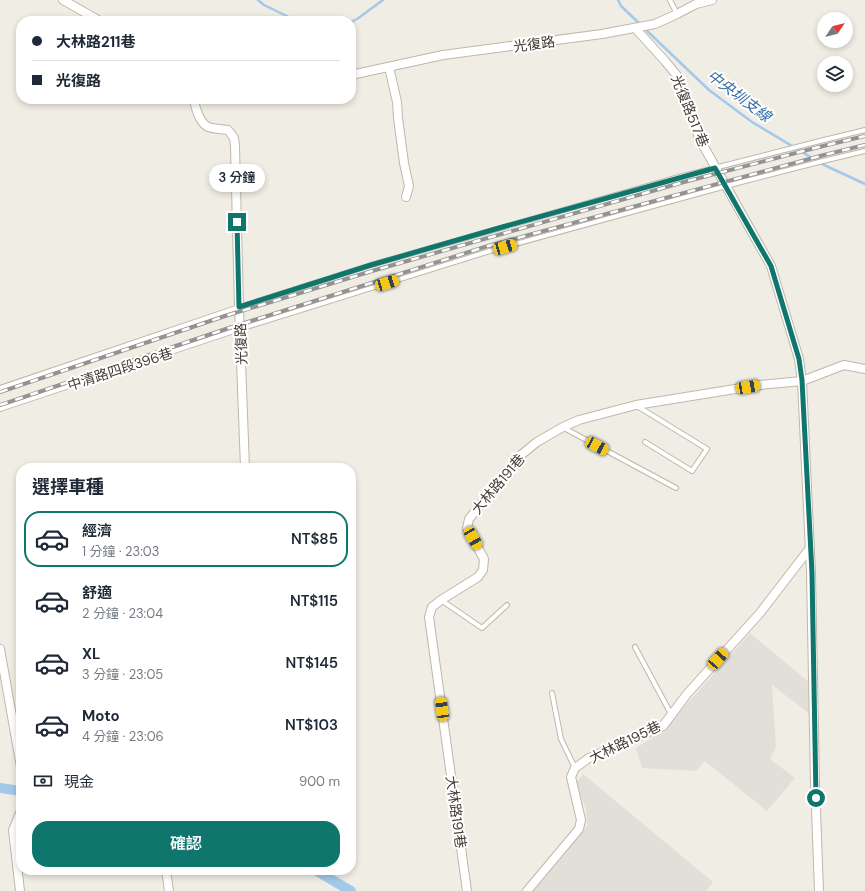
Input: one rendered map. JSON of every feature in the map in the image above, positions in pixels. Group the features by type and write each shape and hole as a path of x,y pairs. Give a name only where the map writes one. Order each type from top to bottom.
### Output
{"street":[{"path":"63,0 91,16"},
{"name":"光復路","path":"356,74 443,55 602,34 655,24 696,4 712,0"},
{"name":"光復路517巷","path":"635,28 679,78 699,138 771,266 799,359 802,380 810,548 819,891"},
{"path":"389,67 397,102 408,186 406,197"},
{"name":"光復路","path":"195,104 198,115 206,126 228,130 234,138 236,146 239,307 246,463"},
{"name":"大林路191巷","path":"467,891 429,618 432,607 478,577 483,570 484,559 467,528 469,519 521,455 537,442 563,427 579,420 636,405 760,385 802,380 844,364 865,369"},
{"name":"大林路195巷","path":"527,891 579,829 581,820 571,777 575,768 589,758 663,726 687,694 760,613 810,548"},
{"path":"0,649 16,738"},
{"path":"16,823 13,830 16,856"},
{"path":"18,875 20,891"},
{"path":"167,875 169,891"}],"lane":[{"path":"670,0 677,14"},
{"name":"中清路四段396巷","path":"0,388 239,307 378,263 715,168 789,148 865,130"},
{"name":"中清路四段396巷","path":"0,409 240,329 490,251 726,186 865,151"},
{"path":"636,405 707,450 692,471 645,442"},
{"path":"563,427 676,488"},
{"path":"441,600 482,628 507,606"},
{"path":"635,647 671,714"},
{"path":"552,693 561,739 575,768"}],"shaded area":[{"path":"750,633 811,684 811,715 772,685 776,747 770,759 795,778 767,811 705,761 696,771 642,768 636,748 663,731"},
{"path":"583,774 713,882 706,891 533,891 587,826 586,808 577,789 577,782"}],"waterway":[{"name":"中央圳支線","path":"258,0 264,5 287,16"},
{"name":"中央圳支線","path":"356,20 383,0"},
{"name":"中央圳支線","path":"618,0 621,6 641,25"},
{"name":"中央圳支線","path":"645,29 709,90 752,122 822,164 865,184"},
{"path":"0,788 16,790"},
{"path":"324,875 351,891"}],"railway":[{"path":"0,392 225,316 372,271 684,182 865,136"},
{"path":"0,405 229,328 488,246 865,145"}],"route":[{"path":"237,222 239,307 371,265 664,181 715,168 771,266 799,359 802,380 812,573 816,798"}]}
